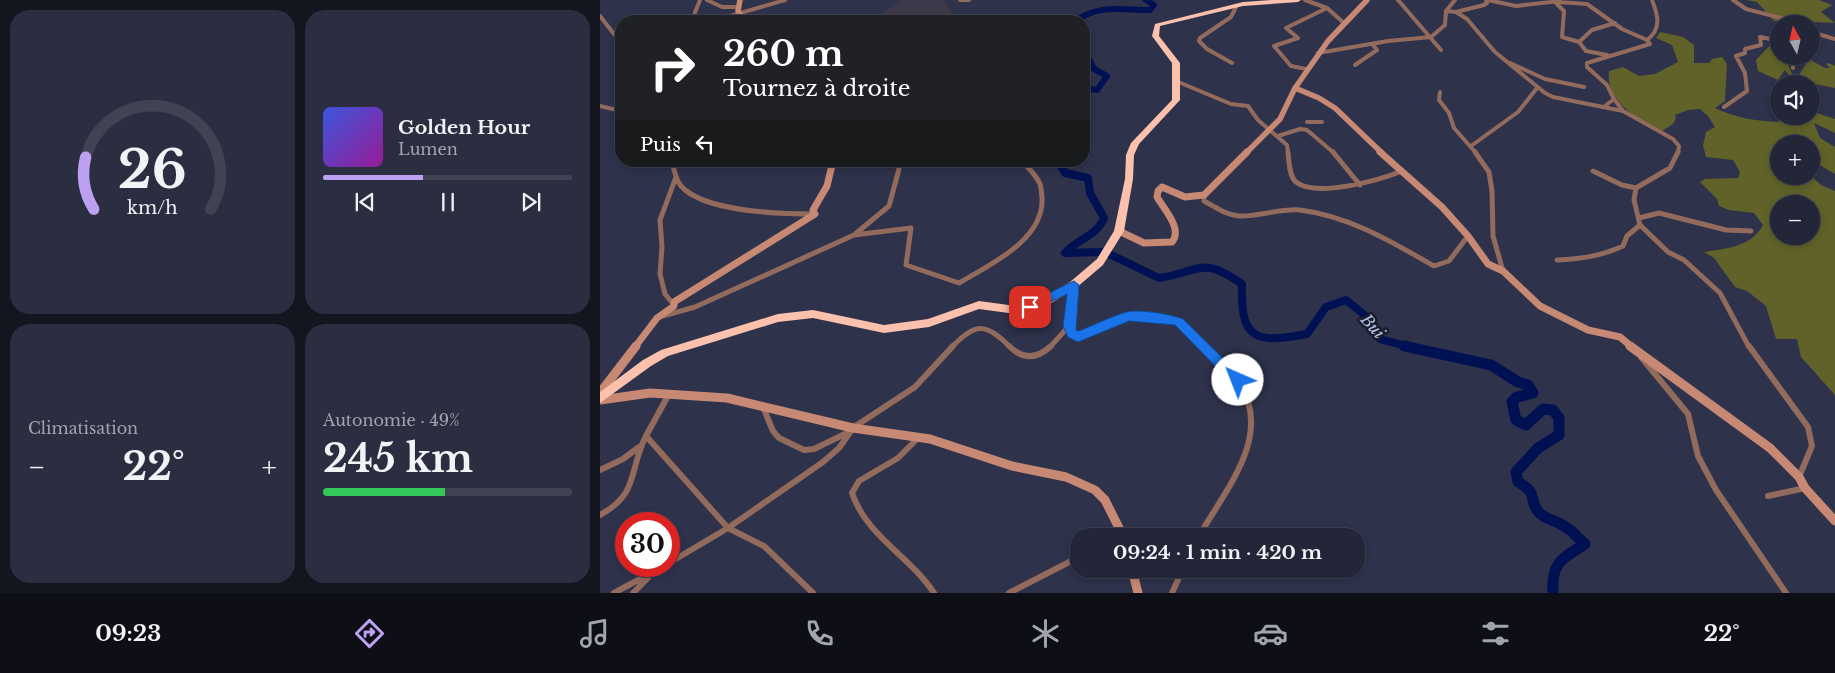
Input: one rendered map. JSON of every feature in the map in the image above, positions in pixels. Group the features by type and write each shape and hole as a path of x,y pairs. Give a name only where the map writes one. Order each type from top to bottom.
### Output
{"highway":[{"path":"600,399 647,363 665,353 778,318 813,314 835,317 875,329 914,327 929,323 970,306 979,305 1016,310 1030,307 1074,285 1100,262 1119,231 1129,180 1130,155 1135,143 1143,132 1176,100 1176,63 1155,36 1157,25 1243,4 1296,0"}],"street":[{"path":"694,15 700,0"},
{"path":"707,0 722,7 738,7"},
{"path":"739,14 740,0"},
{"path":"735,15 785,0"},
{"path":"960,0 969,0"},
{"path":"1305,0 1327,8 1344,24"},
{"path":"1119,231 1129,234 1141,242 1157,244 1172,242 1176,237 1176,229 1157,197 1158,191 1162,188 1168,188 1178,196 1195,199 1204,198 1280,119 1306,69 1348,17 1367,0"},
{"path":"1398,0 1442,50"},
{"path":"1318,53 1431,37 1444,25 1446,11 1450,3 1455,0"},
{"path":"1446,11 1456,12 1483,5 1488,3 1487,0 1516,6 1560,1"},
{"path":"1547,0 1587,4 1628,33 1647,40 1650,44 1596,59 1586,65 1607,85 1623,112"},
{"path":"1647,40 1654,35 1659,21 1652,0"},
{"path":"1733,0 1746,10 1770,16"},
{"path":"1560,1 1564,11 1562,37 1579,42"},
{"path":"1309,18 1313,4"},
{"path":"1232,62 1207,49 1199,40 1231,17 1236,7"},
{"path":"1306,69 1291,66 1274,46 1298,37 1286,28 1327,8"},
{"path":"1456,12 1467,19 1507,62 1537,88 1553,97 1605,106 1623,112 1673,139 1679,146 1678,156 1671,169 1636,188 1622,185 1593,171"},
{"path":"600,16 615,35"},
{"path":"1579,42 1592,30 1615,24"},
{"path":"600,27 607,25"},
{"path":"1820,35 1835,39"},
{"path":"1724,107 1747,91 1745,73 1736,56 1744,53 1745,49 1761,45 1760,37 1770,38"},
{"path":"1579,42 1584,51 1610,55"},
{"path":"1355,65 1377,50 1372,44"},
{"path":"1507,62 1524,67 1544,79 1571,82 1584,87"},
{"path":"1176,81 1231,104 1248,106 1258,120 1271,129 1289,150 1292,177 1297,184 1312,186 1360,185 1380,181 1402,171"},
{"path":"1295,88 1319,98 1335,108 1362,137 1442,207 1468,236 1488,264 1503,271 1540,306 1588,330 1620,337 1637,352 1750,431 1799,477 1804,488 1835,521"},
{"path":"1471,146 1525,107 1534,97 1537,88"},
{"path":"1440,92 1439,100 1449,113 1454,128 1471,146 1489,172 1492,191 1492,236 1503,271"},
{"path":"1605,106 1614,98"},
{"path":"600,106 615,110"},
{"path":"1278,136 1302,128 1308,120 1322,122"},
{"path":"1302,128 1312,132 1347,167 1360,185"},
{"path":"674,167 676,177 683,188 722,205 766,212 815,214"},
{"path":"815,214 814,210 827,186 832,167"},
{"path":"657,318 695,307 854,235 888,206 898,167"},
{"path":"854,235 911,228 906,265 959,283 1024,241 1041,214 1041,185 1027,167"},
{"path":"674,306 665,294 660,274 662,247 660,220 676,177"},
{"path":"1636,188 1634,200 1640,225 1668,252 1684,260 1720,293 1752,354 1808,427 1812,446 1799,477"},
{"path":"1204,198 1221,212 1238,216 1298,210 1328,215 1377,235 1434,266 1449,261 1468,236"},
{"path":"1639,218 1659,213 1726,230 1751,231"},
{"path":"600,393 657,318 674,306 674,302 692,289 780,238 815,214"},
{"path":"1557,260 1585,259 1610,252 1623,246 1627,236 1640,225"},
{"path":"1074,285 1069,326 1072,333 1078,337 1128,316 1168,319 1179,322 1227,369 1246,393 1250,407 1252,428 1248,451 1232,482 1203,528"},
{"path":"763,407 773,431 784,440 804,450 820,446 852,430 914,388 963,337 975,329 992,330 999,334 1010,349 1028,357 1039,355 1052,345 1069,326"},
{"path":"1637,352 1688,414 1698,456 1716,490 1786,593"},
{"path":"600,399 650,393 727,398 852,430 919,437 1012,466 1066,477 1095,490 1104,500 1119,528"},
{"path":"600,515 624,500 633,481 639,447 669,394"},
{"path":"680,556 728,528 821,464 843,444 852,430"},
{"path":"646,436 728,528 747,534 780,558 813,593"},
{"path":"919,437 898,458 859,481 852,493 854,504 864,519 928,582 934,593"},
{"path":"600,470 639,447"},
{"path":"1768,496 1804,488"},
{"path":"1009,593 1070,561"},
{"path":"618,592 646,577"},
{"path":"632,593 649,577"},
{"path":"1134,578 1138,593"},
{"path":"1172,593 1179,578"}],"shaded area":[{"path":"901,0 944,0 954,15 882,15 880,14"},
{"path":"1746,0 1819,0 1832,5 1821,12 1835,23 1820,22 1820,15 1770,15 1770,17 1757,2"},
{"path":"1660,32 1683,37 1694,45 1694,63 1709,63 1712,59 1722,57 1727,64 1725,101 1715,108 1738,117 1770,122 1770,125 1815,125 1819,135 1770,135 1770,185 1820,184 1835,191 1835,395 1801,357 1797,339 1776,339 1766,306 1747,291 1735,287 1714,258 1704,252 1730,248 1745,242 1752,238 1763,225 1754,213 1729,210 1719,206 1717,199 1700,182 1705,179 1738,178 1740,172 1733,160 1706,157 1703,145 1706,132 1715,127 1708,116 1700,109 1688,110 1675,115 1676,118 1673,124 1662,131 1634,116 1612,91 1609,82 1609,71 1623,67 1639,76 1655,74 1678,62 1672,45 1656,38"},
{"path":"1770,45 1770,65 1788,65 1792,74 1799,75 1789,75 1785,70 1782,75 1770,76 1758,71 1756,60"},
{"path":"1829,63 1835,66 1835,88 1820,85 1820,75 1799,75 1805,65 1820,65 1830,68 1826,64"},
{"path":"1820,114 1835,119 1835,133 1818,125 1820,125"},
{"path":"1820,138 1835,147 1835,174 1820,165"}],"waterway":[{"name":"Bui","path":"1086,15 1111,9 1150,10 1154,5 1146,0"},
{"name":"Bui","path":"1090,61 1094,69 1107,76 1097,90 1090,89"},
{"name":"Bui","path":"1062,167 1065,173 1088,178 1090,193 1104,218 1097,229 1065,253 1101,252 1109,254 1159,278 1200,268 1218,270 1242,284 1244,318 1249,328 1255,334 1264,337 1290,337 1307,334 1326,307 1346,300 1367,317 1380,339 1409,347"},
{"name":"Bui","path":"1404,346 1491,365 1518,382 1528,385 1533,393 1517,397 1512,402 1516,420 1526,425 1543,409 1553,410 1559,418 1559,435 1538,448 1516,472 1518,482 1531,493 1537,510 1567,528 1585,544 1564,558 1556,568 1553,593"}],"route":[{"path":"1030,307 1044,302 1074,285 1069,326 1072,333 1078,337 1088,335 1100,327 1128,316 1168,319 1179,322 1189,330 1238,380"}]}
